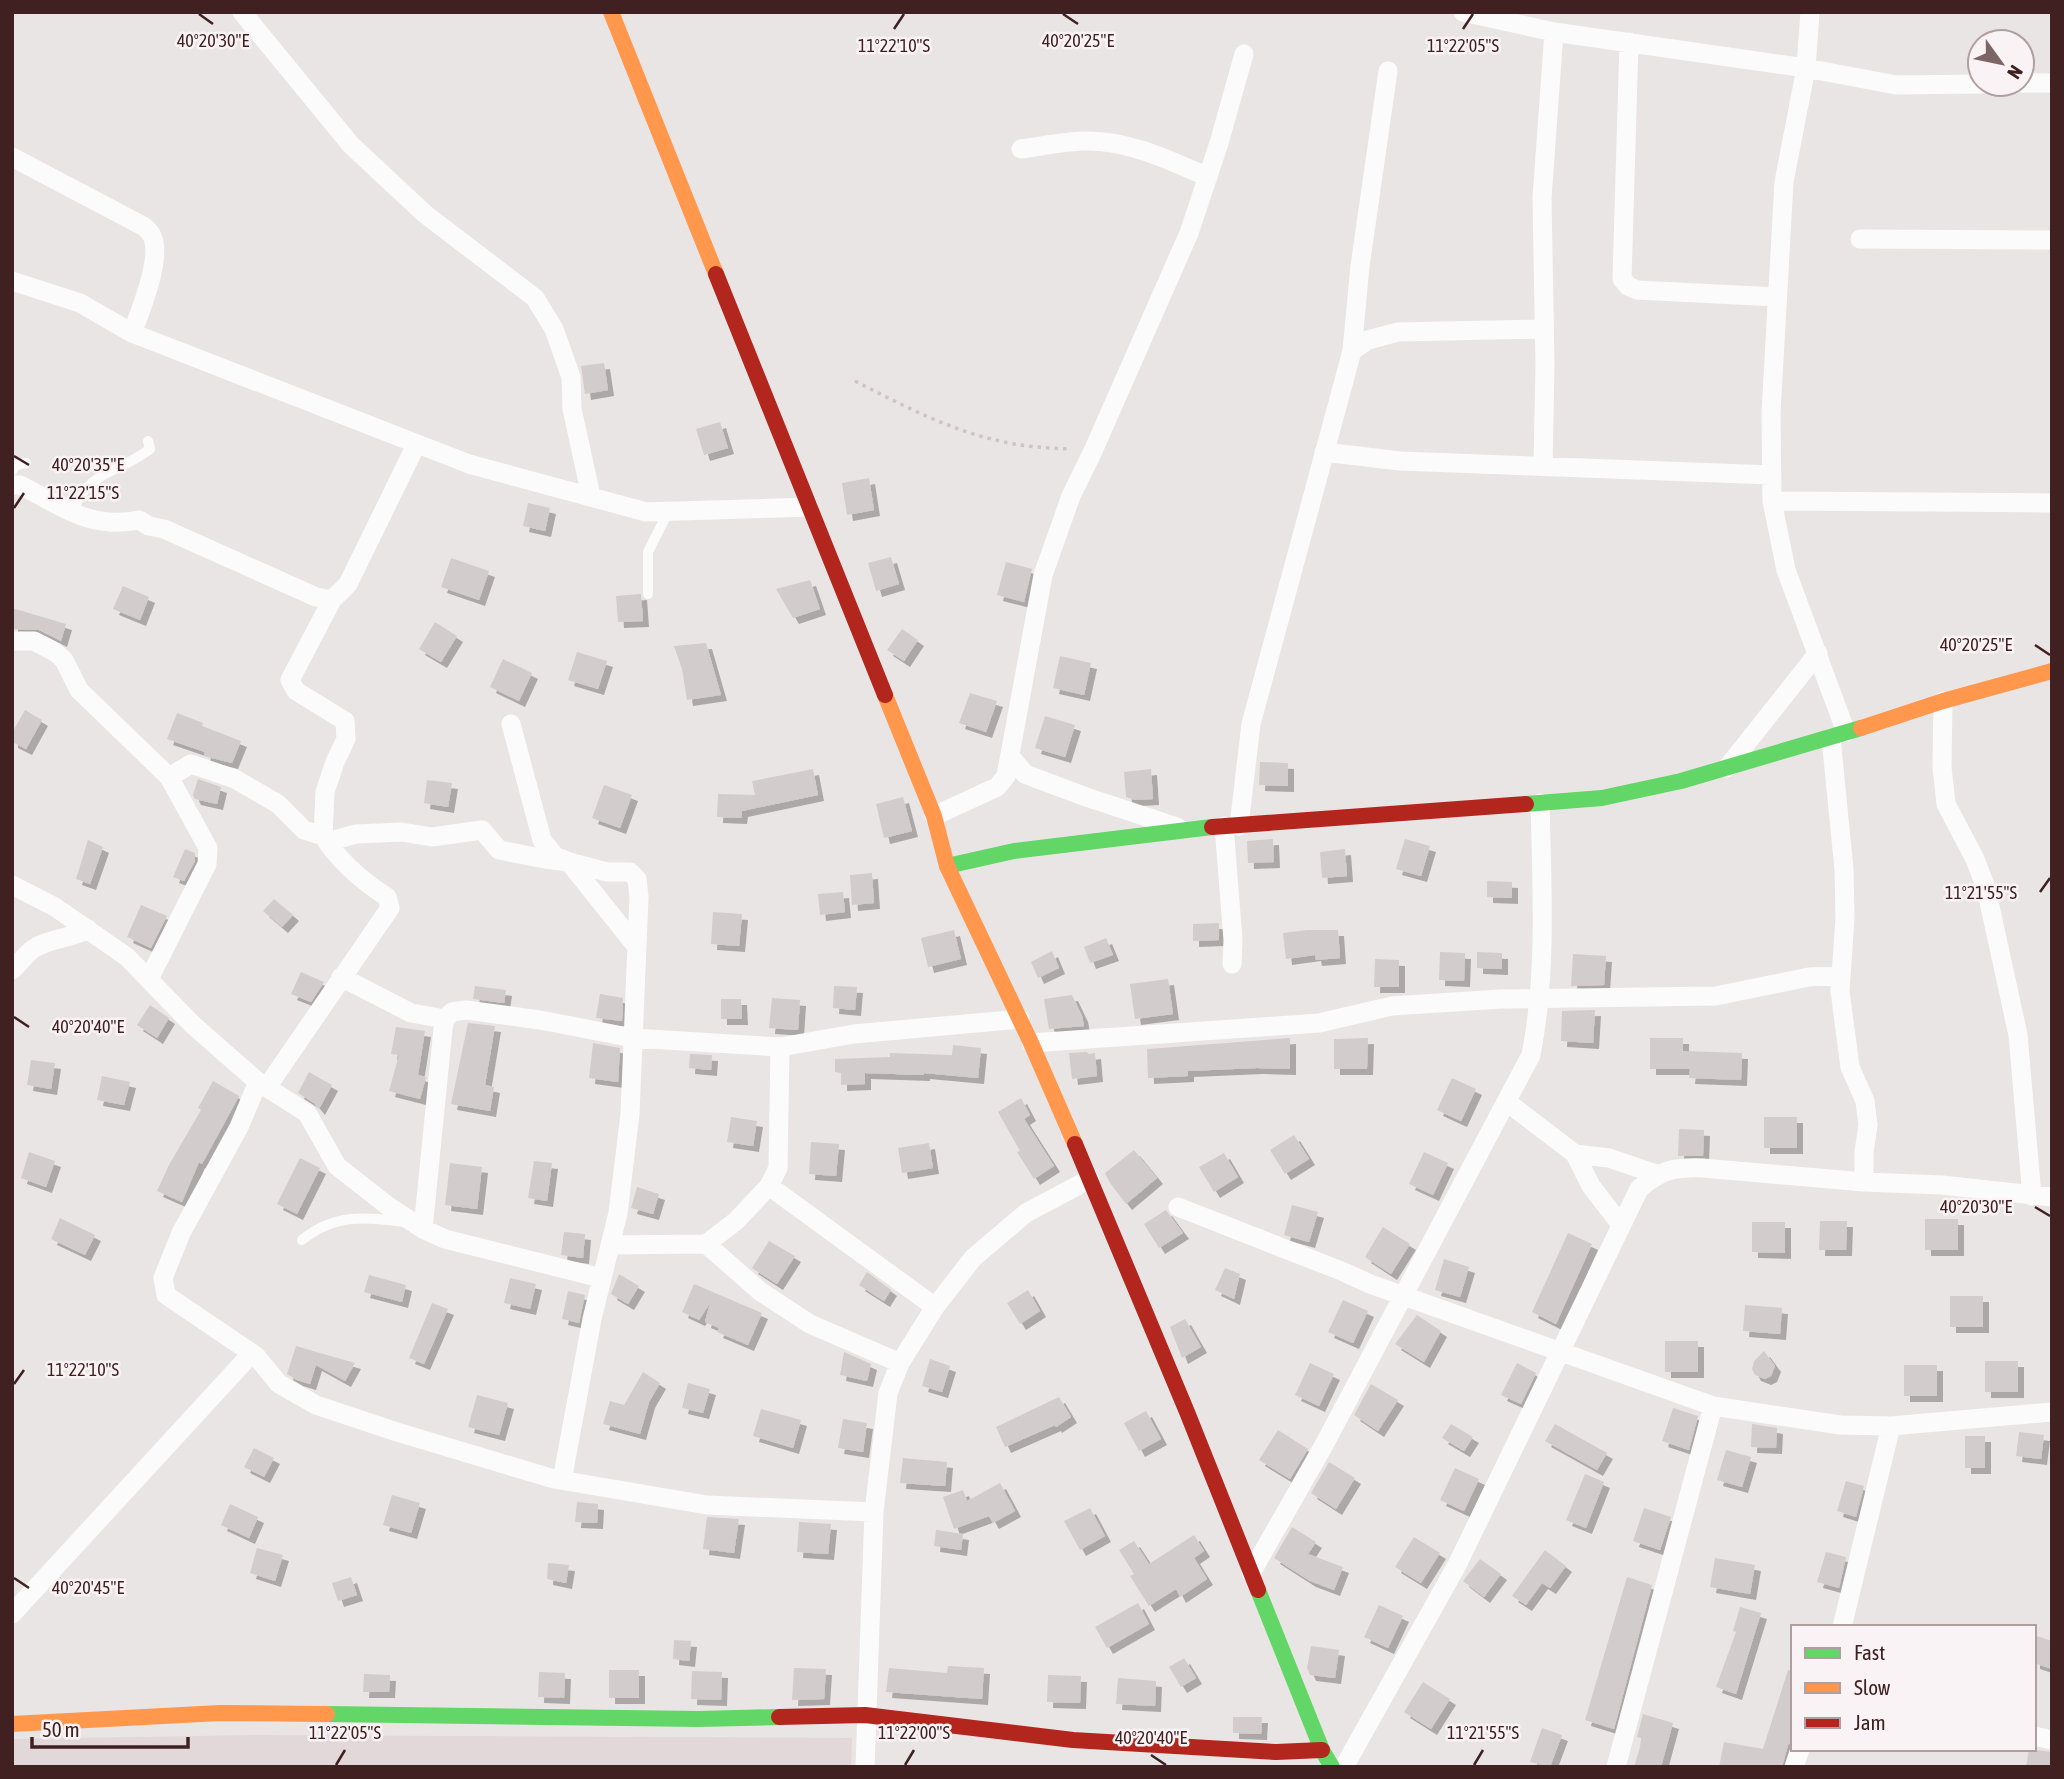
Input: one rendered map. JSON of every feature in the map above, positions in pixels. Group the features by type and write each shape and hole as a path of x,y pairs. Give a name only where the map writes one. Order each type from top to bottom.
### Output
{"street":[{"path":"242,12 351,145 425,214 535,298 554,329 571,377 572,409 591,496"},
{"path":"611,12 934,816 947,866 1031,1043 1090,1179 1322,1750 1332,1767"},
{"path":"1463,12 1535,20 1554,32 1806,68 1896,85 1966,84"},
{"path":"1810,12 1806,68 1784,182 1771,413 1772,501 1786,570 1818,653 1839,735 1844,869 1842,1013 1850,1067 1865,1101 1868,1125 1864,1152 1864,1182"},
{"path":"1543,466 1542,198 1554,32"},
{"path":"1629,42 1622,279 1637,290 1777,297"},
{"path":"934,816 997,787 1006,776 1043,575 1071,496 1189,233 1244,54"},
{"path":"1233,964 1232,826 1251,724 1352,351 1360,266 1388,71"},
{"path":"1021,149 1087,141 1117,144 1158,155 1208,177"},
{"path":"12,158 143,226 152,235 154,254 148,289 132,333"},
{"path":"1860,239 2052,240"},
{"path":"12,281 79,303 132,333 469,464 646,512 809,507"},
{"path":"1352,351 1368,340 1398,332 1544,329"},
{"path":"416,445 348,583 332,600 290,680 296,691 345,721 346,738 325,792 325,839 338,858 366,883 387,897 390,908 262,1084 181,1233 163,1278 166,1294 252,1353 279,1384 316,1405 410,1436 562,1480 707,1504 874,1512"},
{"path":"1324,452 1400,461 1772,475"},
{"path":"12,485 20,485 71,514 108,522 139,520 212,549 316,597 332,600"},
{"path":"1772,501 2052,503"},
{"path":"12,641 34,641 64,660 79,691 169,777 208,848 207,864 149,979"},
{"path":"1727,768 1818,653"},
{"path":"947,866 1014,851 1232,826 1602,798 1681,781 1839,735 1943,701 2052,671"},
{"path":"1344,1767 1457,1565 1639,1189 1656,1174 1679,1167 1703,1168 1864,1182 1942,1185 2042,1196 2018,1035 1986,888 1975,859 1946,804 1942,767 1943,701"},
{"path":"511,724 542,840 555,856 569,862 637,947"},
{"path":"1010,756 1025,774 1188,831"},
{"path":"169,777 191,765 234,779 278,804 304,830 325,839 402,831 432,836 482,830 499,850 569,862 607,872 630,873 637,879 639,897 629,1114 618,1213 601,1278 562,1480"},
{"path":"1251,1573 1324,1445 1531,1055 1540,997 1540,803"},
{"path":"12,885 55,907 127,957 193,1025 262,1084 307,1113 337,1166 388,1206 445,1239 601,1278"},
{"path":"12,970 33,949 78,935 88,929"},
{"path":"1031,1043 1319,1023 1392,1006 1540,997 1716,996 1809,977 1841,975"},
{"path":"341,977 411,1013 445,1019"},
{"path":"419,1226 445,1019 452,1012 466,1010 540,1020 633,1038 780,1047 854,1034 1020,1019"},
{"path":"610,1244 706,1244 736,1221 769,1186 778,1167 780,1047"},
{"path":"1507,1102 1575,1154 1591,1186 1621,1225"},
{"path":"1575,1154 1609,1158 1656,1174"},
{"path":"865,1767 874,1512 888,1393 900,1363 936,1307 973,1258 1026,1213 1090,1179"},
{"path":"769,1186 936,1307"},
{"path":"1178,1207 1403,1296 1713,1406 1840,1425 1891,1426 2052,1412"},
{"path":"706,1244 761,1292 810,1324 900,1363"},
{"path":"12,1614 252,1353"},
{"path":"1616,1767 1713,1406"},
{"path":"1842,1625 1891,1426"},
{"path":"12,1724 220,1713 685,1719 865,1715 1211,1757 1322,1750"}],"lane":[{"path":"71,514 80,495 92,481 115,468 133,462 150,449 148,441"},
{"path":"12,471 16,465 26,463"},
{"path":"648,594 648,552 668,512"},
{"path":"302,1240 314,1230 332,1223 364,1216 419,1226"}],"path":[{"path":"855,381 909,409 982,437 1033,447 1093,451"}],"shaded area":[{"path":"255,1735 852,1738 851,1767 12,1767 12,1739"}],"building":[{"path":"604,363 608,390 585,394 581,366"},
{"path":"720,422 728,448 704,455 696,429"},
{"path":"869,478 874,510 847,515 842,483"},
{"path":"528,503 550,508 545,531 523,526"},
{"path":"891,557 899,584 876,591 868,563"},
{"path":"451,558 489,571 479,600 441,587"},
{"path":"1006,562 1032,569 1024,602 997,595"},
{"path":"810,580 820,609 793,618 776,589"},
{"path":"123,586 149,597 140,620 113,609"},
{"path":"641,594 643,621 618,622 616,596"},
{"path":"12,608 66,624 61,641 39,630 12,629"},
{"path":"435,622 457,636 441,662 419,649"},
{"path":"902,629 918,640 904,661 887,650"},
{"path":"706,643 721,695 687,700 682,669 674,646"},
{"path":"577,652 607,661 598,689 568,680"},
{"path":"1060,656 1091,663 1084,695 1053,688"},
{"path":"503,659 532,673 519,701 490,687"},
{"path":"970,693 997,701 986,732 959,723"},
{"path":"25,710 42,720 26,749 12,742 12,733"},
{"path":"177,713 241,741 232,763 204,756 205,752 167,739"},
{"path":"1045,716 1075,725 1065,757 1035,748"},
{"path":"1260,762 1288,763 1288,786 1259,785"},
{"path":"813,769 818,795 742,811 741,818 717,817 718,794 755,795 752,781"},
{"path":"1151,769 1153,799 1135,800 1126,797 1124,772"},
{"path":"198,779 221,787 217,804 195,799 193,795"},
{"path":"427,780 452,783 448,807 424,803"},
{"path":"604,785 632,795 620,828 592,818"},
{"path":"903,797 912,831 884,838 876,804"},
{"path":"1273,839 1274,862 1248,863 1247,841"},
{"path":"1405,839 1430,846 1421,876 1396,869"},
{"path":"88,840 103,847 90,884 76,879"},
{"path":"185,849 195,853 195,861 184,881 173,877"},
{"path":"1345,849 1347,876 1322,878 1320,852"},
{"path":"872,873 874,903 852,905 850,875"},
{"path":"1487,881 1512,882 1512,898 1487,897"},
{"path":"843,892 845,912 820,915 818,894"},
{"path":"274,899 293,915 282,927 263,911"},
{"path":"141,905 167,916 151,948 127,937"},
{"path":"713,912 742,914 739,946 711,944"},
{"path":"1219,923 1219,940 1193,941 1193,924"},
{"path":"954,930 961,959 928,967 921,938"},
{"path":"1338,930 1340,958 1316,960 1315,955 1286,959 1283,933"},
{"path":"1106,938 1113,955 1090,963 1084,947"},
{"path":"1052,951 1059,968 1038,978 1031,962"},
{"path":"1440,952 1465,953 1464,981 1439,980"},
{"path":"1477,952 1502,953 1502,969 1477,968"},
{"path":"1573,954 1606,956 1604,985 1571,986"},
{"path":"1375,959 1399,960 1399,987 1374,987"},
{"path":"301,972 324,982 311,1002 291,994"},
{"path":"1168,979 1173,1014 1135,1019 1130,984"},
{"path":"475,986 506,990 504,1003 473,999"},
{"path":"834,986 857,987 855,1010 833,1008"},
{"path":"600,994 623,998 622,1021 596,1018"},
{"path":"1072,995 1084,1026 1049,1029 1044,999"},
{"path":"772,998 800,1000 798,1030 769,1028"},
{"path":"721,999 741,999 742,1019 721,1019"},
{"path":"150,1005 169,1018 157,1038 137,1025"},
{"path":"1595,1010 1593,1043 1561,1041 1562,1011"},
{"path":"468,1023 495,1026 485,1085 494,1087 490,1111 451,1104"},
{"path":"396,1027 425,1031 418,1075 426,1077 420,1099 389,1091 399,1055 391,1054"},
{"path":"1290,1038 1290,1069 1188,1071 1188,1076 1148,1078 1147,1049"},
{"path":"1368,1038 1367,1069 1334,1069 1334,1039"},
{"path":"1650,1038 1683,1038 1683,1051 1742,1053 1741,1080 1689,1078 1690,1069 1650,1069"},
{"path":"593,1043 620,1048 618,1082 589,1078"},
{"path":"953,1045 981,1048 978,1078 924,1073 865,1073 865,1084 841,1085 841,1073 835,1072 835,1059 890,1057 890,1053 952,1055"},
{"path":"1069,1053 1095,1053 1097,1076 1072,1079"},
{"path":"690,1054 712,1055 711,1070 689,1068"},
{"path":"31,1060 55,1063 51,1089 27,1085"},
{"path":"309,1072 332,1085 319,1109 298,1093"},
{"path":"102,1076 130,1082 124,1105 97,1100"},
{"path":"1452,1078 1476,1089 1461,1121 1437,1110"},
{"path":"213,1081 239,1096 202,1164 199,1162 182,1202 157,1191 201,1110 198,1108"},
{"path":"1021,1098 1030,1115 1024,1119 1054,1166 1034,1179 1017,1152 1020,1151 998,1112"},
{"path":"731,1117 757,1121 753,1146 727,1142"},
{"path":"1764,1117 1797,1117 1797,1148 1764,1148"},
{"path":"1679,1129 1704,1130 1703,1156 1678,1156"},
{"path":"1294,1135 1309,1159 1285,1174 1270,1150"},
{"path":"811,1142 839,1144 836,1176 809,1174"},
{"path":"929,1143 933,1168 902,1173 898,1148"},
{"path":"1134,1150 1157,1178 1126,1204 1105,1173"},
{"path":"29,1152 55,1161 46,1187 21,1178"},
{"path":"1424,1152 1448,1163 1433,1195 1409,1184"},
{"path":"1224,1153 1238,1177 1214,1192 1199,1167"},
{"path":"300,1158 320,1168 297,1214 277,1204"},
{"path":"534,1161 552,1163 547,1201 528,1198"},
{"path":"450,1163 482,1167 477,1209 445,1205"},
{"path":"637,1187 659,1194 653,1214 631,1208"},
{"path":"1292,1205 1318,1212 1309,1242 1284,1235"},
{"path":"1166,1210 1183,1233 1159,1248 1144,1224"},
{"path":"60,1218 95,1235 85,1255 51,1239"},
{"path":"1925,1219 1958,1219 1958,1250 1925,1250"},
{"path":"1820,1221 1847,1221 1846,1250 1819,1250"},
{"path":"1752,1222 1785,1222 1785,1253 1752,1252"},
{"path":"1383,1227 1410,1244 1391,1274 1365,1257"},
{"path":"564,1232 585,1234 583,1258 561,1255"},
{"path":"1568,1233 1592,1244 1556,1324 1532,1312"},
{"path":"769,1241 795,1256 777,1284 752,1268"},
{"path":"1444,1259 1469,1267 1460,1297 1435,1290"},
{"path":"1225,1268 1240,1274 1234,1299 1215,1290"},
{"path":"867,1272 891,1290 884,1301 859,1285"},
{"path":"619,1274 639,1286 628,1304 611,1294"},
{"path":"369,1275 406,1285 402,1302 364,1292"},
{"path":"510,1278 536,1284 530,1309 504,1303"},
{"path":"694,1284 762,1313 748,1345 717,1332 719,1328 705,1322 710,1303 699,1320 682,1312"},
{"path":"1028,1290 1040,1311 1020,1324 1007,1303"},
{"path":"568,1291 585,1295 579,1323 562,1319"},
{"path":"1950,1296 1983,1296 1983,1327 1950,1327"},
{"path":"1343,1300 1368,1311 1353,1343 1328,1332"},
{"path":"432,1303 448,1309 424,1364 409,1358"},
{"path":"1745,1305 1782,1308 1780,1334 1743,1331"},
{"path":"1417,1315 1441,1331 1424,1362 1395,1344"},
{"path":"1185,1319 1201,1347 1182,1358 1170,1327"},
{"path":"1665,1341 1698,1341 1698,1372 1665,1372"},
{"path":"296,1346 355,1363 345,1381 316,1365 310,1384 287,1374"},
{"path":"1764,1351 1775,1366 1771,1376 1765,1379 1755,1375 1752,1369 1754,1361"},
{"path":"844,1352 871,1364 867,1381 840,1375"},
{"path":"930,1359 950,1366 942,1392 922,1386"},
{"path":"1985,1361 2018,1361 2018,1392 1985,1392"},
{"path":"1310,1363 1334,1374 1319,1406 1295,1395"},
{"path":"1517,1363 1536,1373 1521,1404 1501,1395"},
{"path":"1904,1365 1937,1365 1937,1396 1904,1396"},
{"path":"643,1372 660,1383 649,1402 640,1434 603,1424 610,1401 624,1405"},
{"path":"688,1383 710,1389 703,1413 682,1408"},
{"path":"1371,1384 1398,1400 1378,1431 1354,1415"},
{"path":"477,1395 508,1403 499,1435 468,1427"},
{"path":"1059,1397 1071,1417 1056,1427 1055,1425 1005,1447 996,1427"},
{"path":"1673,1408 1698,1416 1689,1450 1662,1441"},
{"path":"761,1409 801,1420 793,1448 753,1436"},
{"path":"1146,1411 1161,1439 1139,1451 1124,1423"},
{"path":"843,1419 867,1423 863,1452 838,1448"},
{"path":"1451,1424 1473,1437 1464,1451 1442,1438"},
{"path":"1555,1424 1607,1453 1597,1470 1545,1441"},
{"path":"1752,1424 1777,1428 1776,1448 1751,1447"},
{"path":"1278,1430 1308,1449 1290,1479 1259,1460"},
{"path":"2019,1432 2044,1435 2041,1459 2016,1456"},
{"path":"1965,1436 1985,1436 1985,1468 1965,1468"},
{"path":"254,1448 274,1458 264,1477 244,1467"},
{"path":"1726,1450 1751,1457 1742,1487 1717,1480"},
{"path":"903,1458 947,1462 945,1486 900,1483"},
{"path":"1329,1462 1355,1478 1336,1509 1311,1493"},
{"path":"1455,1468 1479,1479 1464,1511 1440,1500"},
{"path":"1585,1474 1604,1482 1586,1528 1566,1520"},
{"path":"1846,1481 1864,1486 1856,1517 1837,1511"},
{"path":"1000,1483 1015,1511 993,1523 989,1516 954,1529 943,1497 963,1490 967,1501"},
{"path":"392,1495 420,1503 411,1533 383,1525"},
{"path":"577,1502 598,1504 597,1523 575,1522"},
{"path":"230,1504 258,1517 249,1538 221,1525"},
{"path":"1090,1508 1105,1536 1080,1550 1064,1521"},
{"path":"1644,1508 1671,1517 1660,1550 1633,1541"},
{"path":"707,1517 739,1519 734,1553 703,1549"},
{"path":"799,1522 831,1524 828,1554 797,1552"},
{"path":"1292,1527 1316,1542 1308,1554 1343,1567 1334,1590 1310,1581 1274,1558"},
{"path":"936,1530 963,1534 961,1550 934,1546"},
{"path":"1194,1535 1204,1551 1194,1558 1207,1579 1180,1597 1176,1589 1149,1606 1130,1576 1134,1574 1119,1550 1134,1541 1149,1564"},
{"path":"1414,1537 1440,1553 1421,1583 1395,1567"},
{"path":"257,1548 283,1555 275,1581 250,1573"},
{"path":"1545,1550 1566,1566 1550,1588 1542,1583 1526,1605 1512,1596"},
{"path":"1826,1552 1846,1557 1839,1588 1817,1582"},
{"path":"1715,1558 1755,1565 1750,1594 1710,1587"},
{"path":"1480,1559 1501,1574 1484,1597 1463,1581"},
{"path":"548,1563 569,1565 566,1583 547,1579"},
{"path":"351,1577 357,1595 338,1601 332,1583"},
{"path":"1627,1577 1652,1585 1614,1729 1585,1720"},
{"path":"1138,1603 1149,1624 1107,1648 1095,1627"},
{"path":"1379,1605 1403,1616 1388,1648 1364,1637"},
{"path":"1740,1607 1761,1613 1736,1694 1716,1687 1736,1632 1733,1631"},
{"path":"2036,1636 2052,1641 2052,1669 2036,1664"},
{"path":"674,1640 691,1641 689,1661 673,1659"},
{"path":"1311,1646 1339,1650 1335,1678 1310,1675 1307,1668"},
{"path":"1184,1658 1196,1678 1181,1687 1169,1667"},
{"path":"948,1666 984,1668 982,1699 886,1692 889,1668 947,1673"},
{"path":"794,1668 826,1669 824,1699 792,1700"},
{"path":"609,1670 639,1670 639,1698 609,1698"},
{"path":"1788,1670 1791,1671 1791,1741 1782,1767 1719,1767 1724,1742 1763,1749"},
{"path":"692,1671 722,1672 721,1700 691,1699"},
{"path":"539,1672 565,1673 564,1698 538,1697"},
{"path":"364,1674 390,1675 389,1692 363,1692"},
{"path":"1048,1675 1081,1676 1080,1703 1047,1702"},
{"path":"1118,1678 1156,1681 1155,1706 1116,1704"},
{"path":"1423,1682 1450,1699 1431,1729 1404,1712"},
{"path":"1643,1714 1673,1723 1661,1767 1634,1767 1640,1747 1641,1738 1637,1737"},
{"path":"1233,1717 1262,1717 1261,1734 1233,1733"},
{"path":"1542,1728 1562,1735 1550,1767 1530,1762"},
{"path":"2029,1751 2052,1752 2052,1767 2026,1767"}],"traffic: fast":[{"path":"1526,804 1602,798 1681,781 1861,728"},
{"path":"947,866 1014,851 1212,827"},
{"path":"1258,1590 1322,1750 1332,1767"},
{"path":"327,1714 699,1719 779,1717"}],"traffic: slow":[{"path":"611,12 716,274"},
{"path":"1861,728 1943,701 2052,671"},
{"path":"885,695 934,816 947,866 1031,1043 1075,1144"},
{"path":"12,1724 220,1713 327,1714"}],"traffic: jam":[{"path":"716,274 885,695"},
{"path":"1212,827 1526,804"},
{"path":"1075,1144 1258,1590"},
{"path":"779,1717 865,1715 1073,1740 1276,1752 1322,1750"}]}
